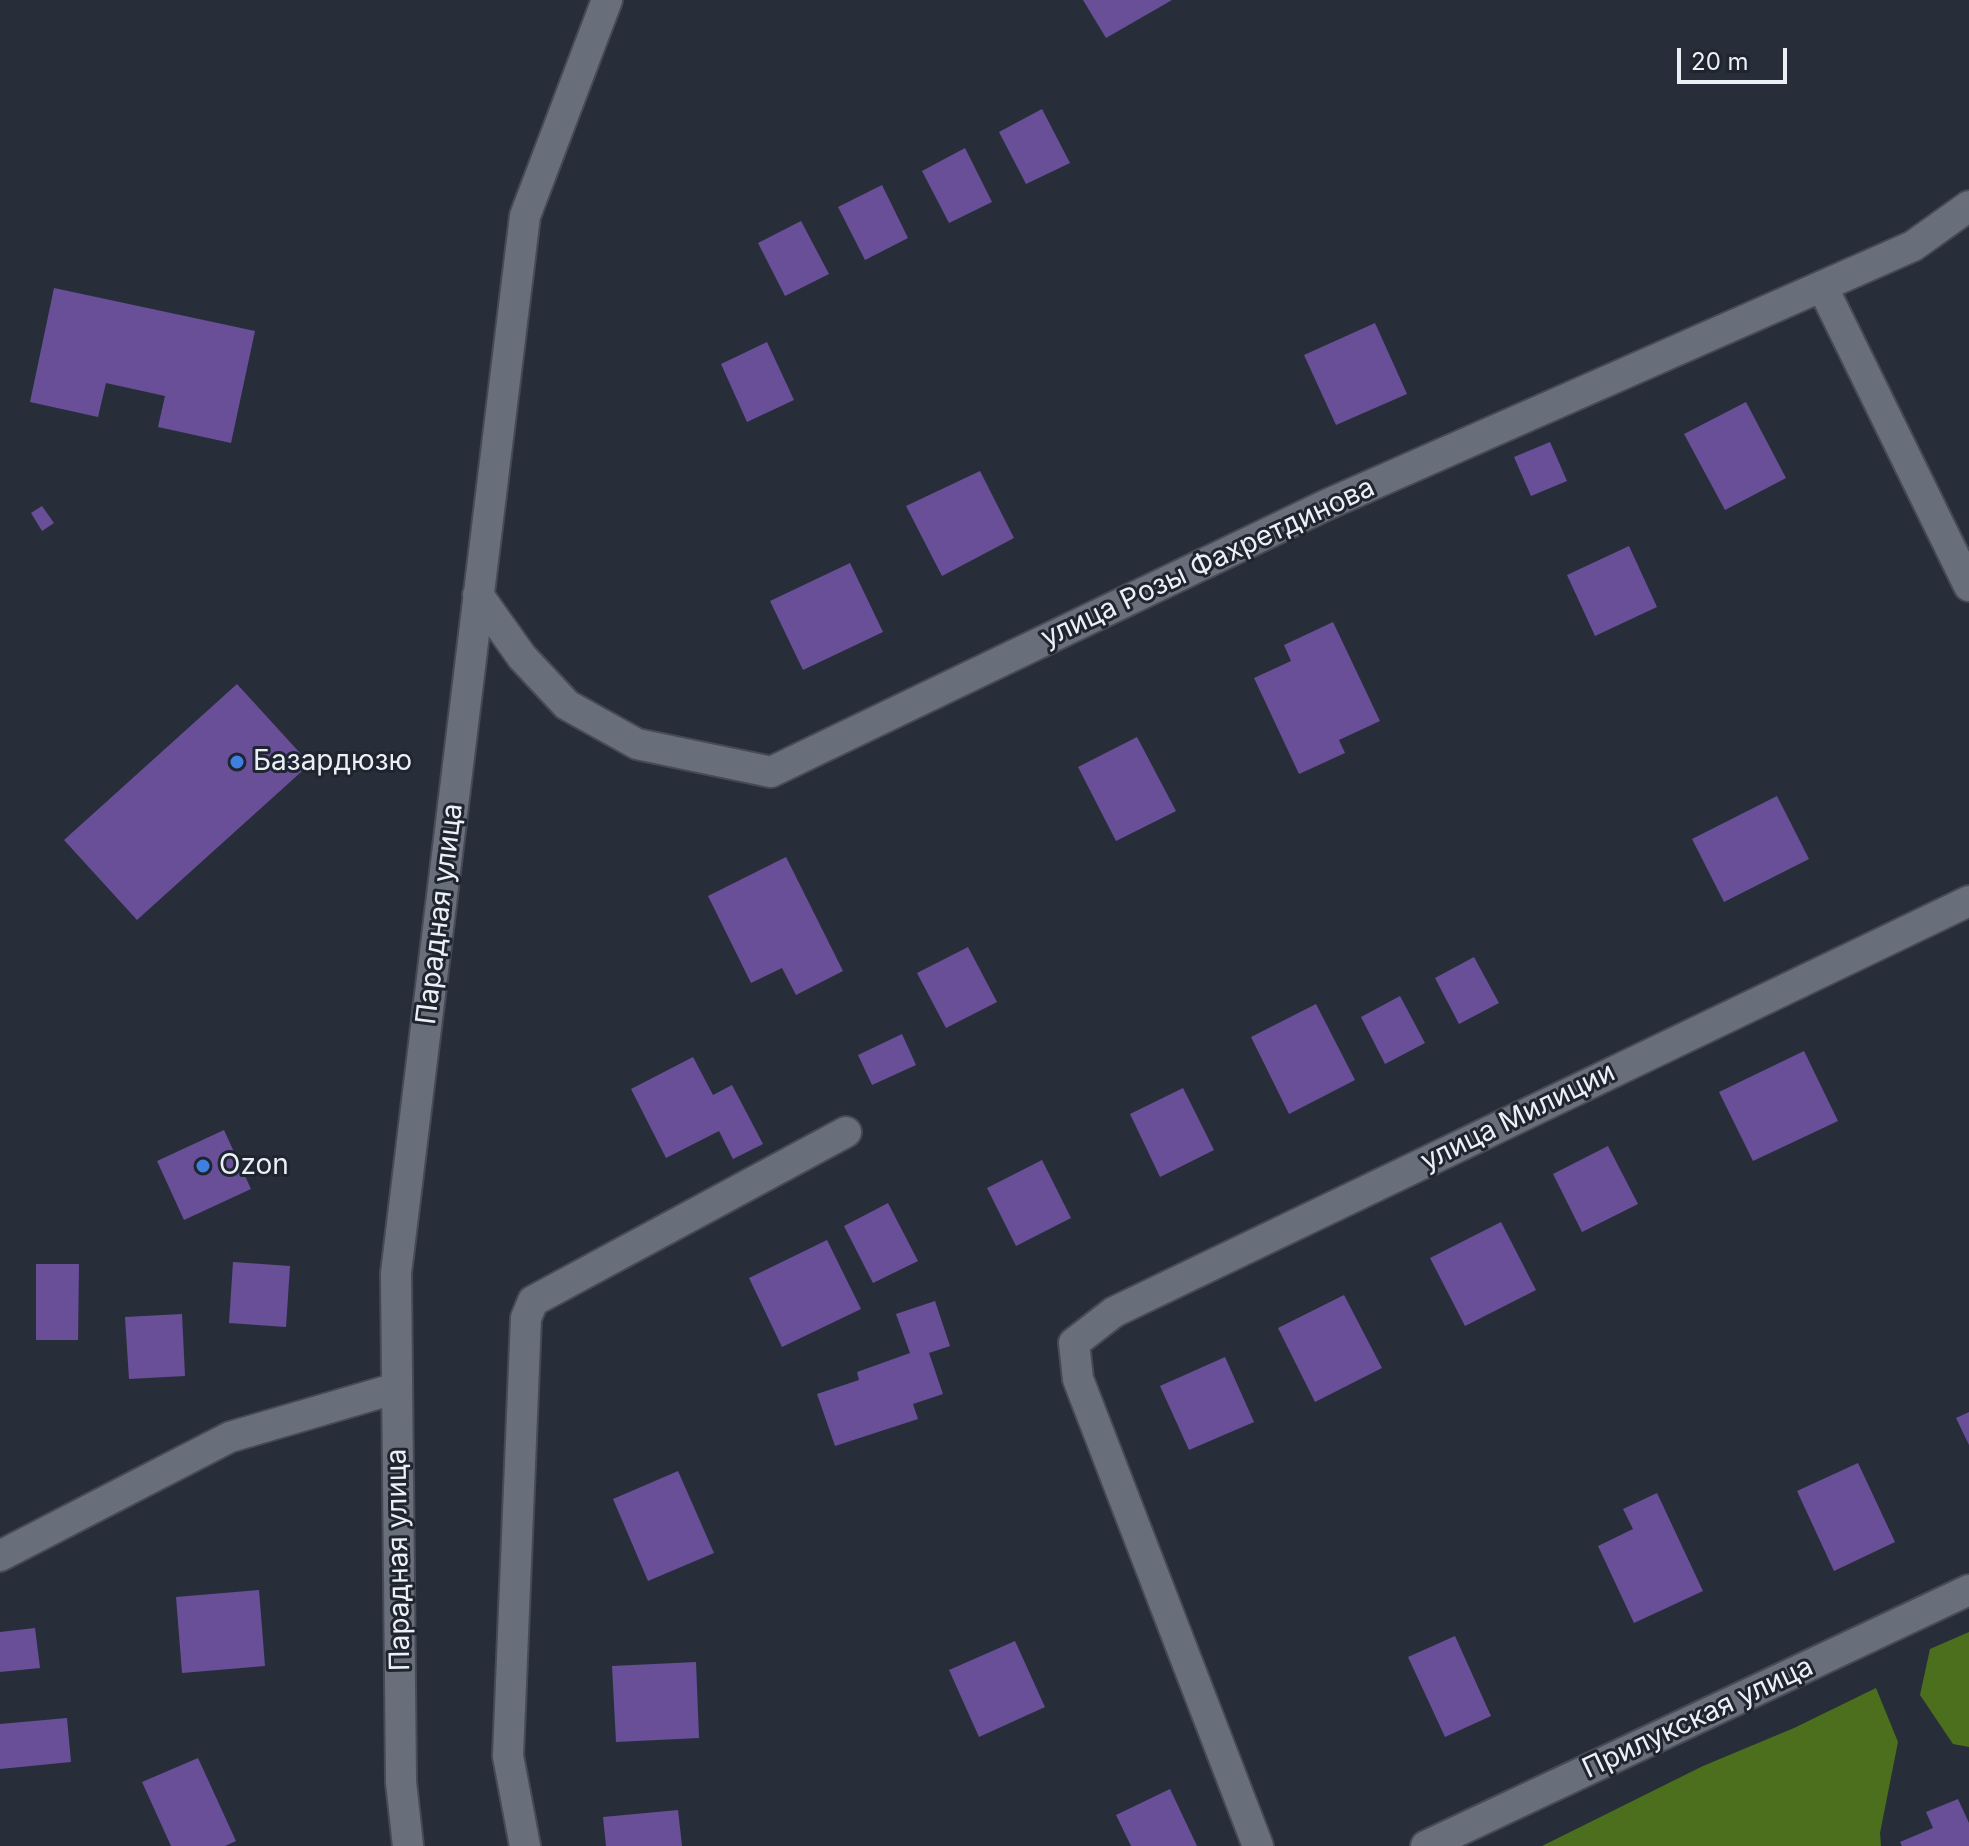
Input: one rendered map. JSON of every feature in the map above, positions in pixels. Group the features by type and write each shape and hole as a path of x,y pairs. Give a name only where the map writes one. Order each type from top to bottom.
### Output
{"street":[{"name":"Парадная улица","path":"408,1846 401,1782 396,1273 525,216 607,0"},
{"name":"улица Розы Фахретдинова","path":"478,595 522,657 567,705 637,744 771,772 1326,505 1913,246 1969,206"},
{"path":"1822,286 1969,586"},
{"name":"улица Милиции","path":"1258,1846 1078,1379 1074,1343 1114,1312 1969,901"},
{"path":"525,1846 508,1756 526,1318 533,1301 846,1132"},
{"path":"0,1556 230,1437 397,1388"},
{"name":"Прилукская улица","path":"1426,1846 1969,1590"}],"green space":[{"path":"1969,1632 1969,1747 1953,1744 1920,1695 1930,1649"},
{"path":"1876,1688 1898,1742 1880,1833 1881,1846 1542,1846 1703,1766 1794,1728"}],"building":[{"path":"1083,0 1172,0 1106,38"},
{"path":"1042,109 1070,163 1026,184 999,132"},
{"path":"965,148 992,202 949,223 922,171"},
{"path":"882,185 908,238 865,260 838,207"},
{"path":"801,221 829,274 785,296 758,243"},
{"path":"54,288 255,331 231,443 158,427 165,396 106,383 98,417 30,402"},
{"path":"1375,323 1407,394 1336,425 1304,355"},
{"path":"767,342 794,400 747,422 721,364"},
{"path":"1746,402 1786,478 1725,510 1684,434"},
{"path":"1550,442 1567,481 1531,496 1514,457"},
{"path":"980,471 1014,538 942,576 906,506"},
{"path":"42,506 54,523 42,531 31,513"},
{"path":"1629,546 1657,607 1595,636 1567,575"},
{"path":"850,563 883,632 803,670 770,601"},
{"path":"1333,622 1380,721 1339,740 1345,753 1299,774 1254,678 1291,661 1284,645"},
{"path":"237,684 310,764 137,920 64,840"},
{"path":"1137,737 1176,811 1116,841 1078,767"},
{"path":"1777,796 1809,859 1724,902 1692,839"},
{"path":"786,857 843,971 796,995 782,968 751,983 708,896"},
{"path":"968,947 997,1002 946,1028 917,973"},
{"path":"1474,957 1499,1003 1459,1024 1435,978"},
{"path":"1400,996 1425,1043 1385,1064 1361,1017"},
{"path":"1316,1004 1355,1080 1289,1114 1251,1037"},
{"path":"902,1034 916,1065 872,1085 858,1055"},
{"path":"1804,1051 1838,1121 1753,1161 1719,1092"},
{"path":"693,1057 713,1095 732,1085 763,1144 733,1159 719,1131 666,1158 631,1089"},
{"path":"1183,1088 1214,1150 1160,1177 1130,1114"},
{"path":"224,1130 251,1189 184,1220 157,1161"},
{"path":"1608,1146 1638,1204 1582,1232 1553,1174"},
{"path":"1042,1160 1071,1218 1016,1246 987,1188"},
{"path":"888,1203 918,1261 873,1283 844,1226"},
{"path":"1501,1222 1536,1290 1465,1326 1430,1258"},
{"path":"827,1240 861,1309 782,1347 749,1278"},
{"path":"233,1262 290,1266 286,1327 229,1323"},
{"path":"36,1264 79,1264 78,1340 36,1340"},
{"path":"1344,1295 1382,1368 1315,1402 1278,1328"},
{"path":"935,1301 950,1346 929,1353 943,1394 913,1404 918,1419 835,1446 817,1394 859,1380 857,1372 910,1353 896,1314"},
{"path":"182,1314 185,1376 129,1379 125,1317"},
{"path":"1225,1357 1254,1422 1189,1450 1160,1386"},
{"path":"1969,1412 1969,1445 1956,1418"},
{"path":"1858,1463 1895,1542 1834,1571 1797,1491"},
{"path":"678,1471 714,1553 648,1581 613,1499"},
{"path":"1657,1493 1703,1591 1634,1623 1598,1546 1633,1529 1623,1509"},
{"path":"259,1590 265,1666 182,1673 176,1597"},
{"path":"35,1628 40,1668 0,1672 0,1632"},
{"path":"1455,1636 1491,1716 1445,1737 1408,1657"},
{"path":"1015,1641 1045,1707 979,1737 949,1670"},
{"path":"696,1662 699,1738 616,1742 612,1666"},
{"path":"67,1718 71,1762 0,1769 0,1724"},
{"path":"198,1758 236,1841 225,1846 171,1846 142,1782"},
{"path":"1170,1789 1197,1846 1131,1846 1116,1815"},
{"path":"1958,1799 1969,1823 1969,1846 1902,1846 1900,1842 1933,1828 1926,1812"},
{"path":"678,1810 682,1846 606,1846 603,1817"}],"place":[{"name":"Базардюзю","path":"237,762"},
{"name":"Ozon","path":"203,1166"}]}
